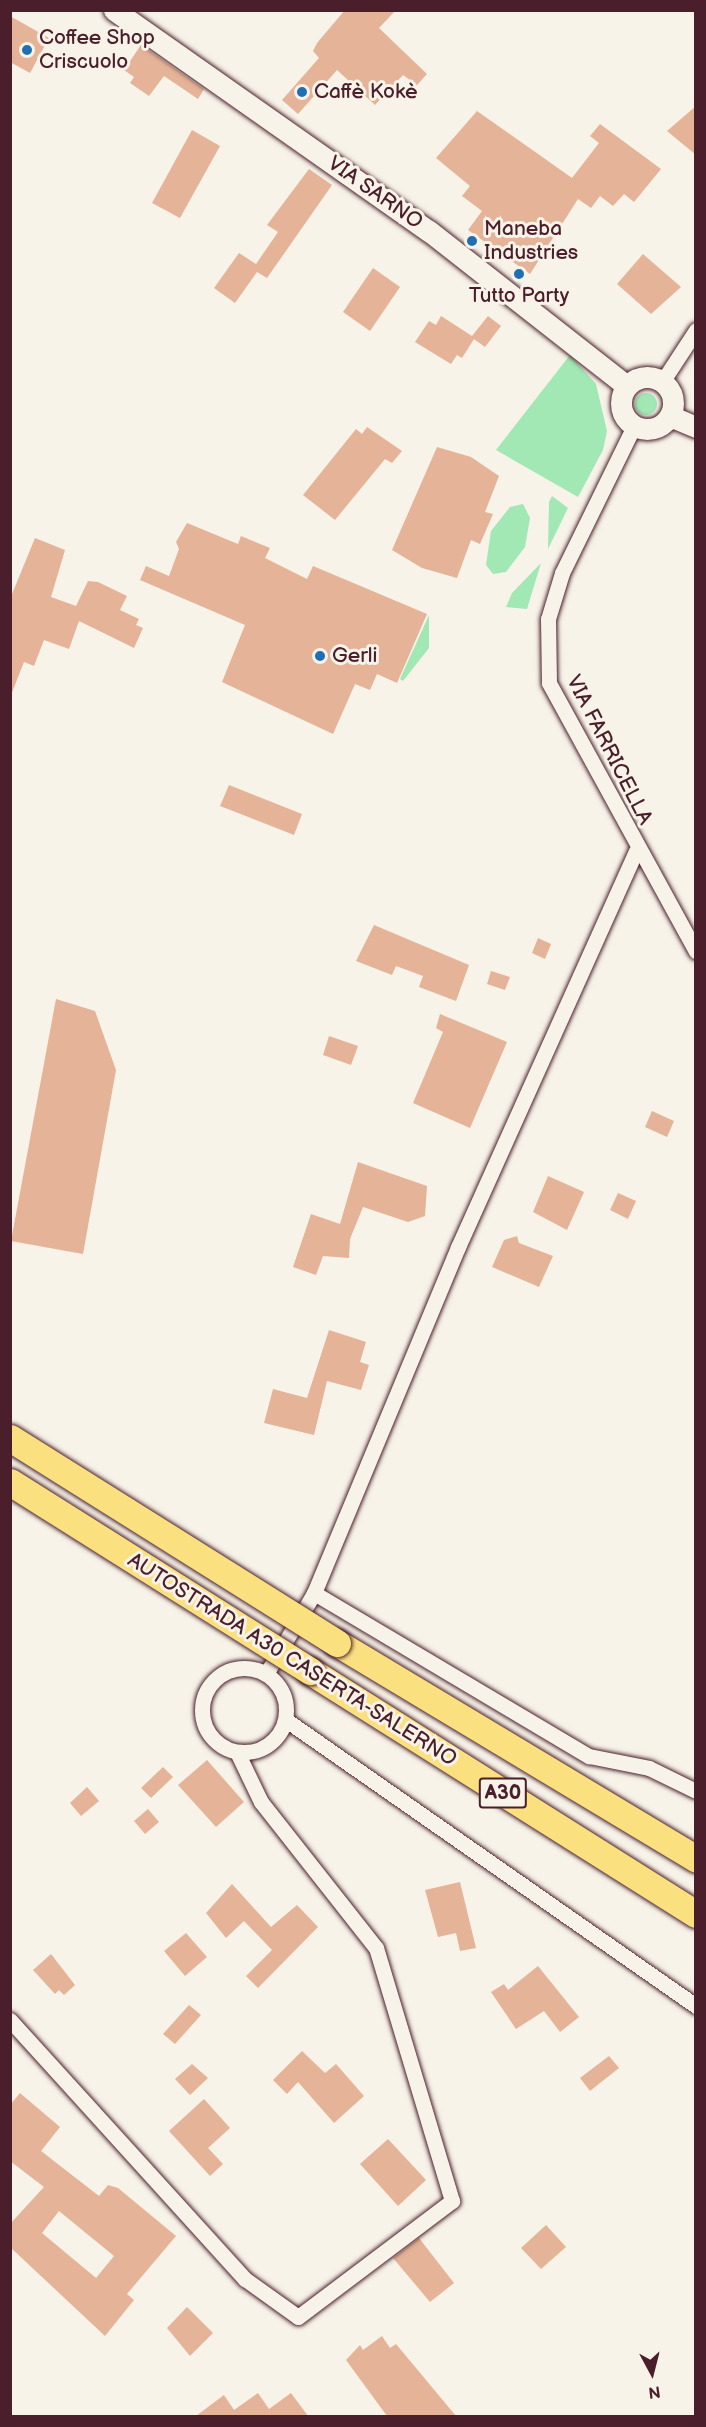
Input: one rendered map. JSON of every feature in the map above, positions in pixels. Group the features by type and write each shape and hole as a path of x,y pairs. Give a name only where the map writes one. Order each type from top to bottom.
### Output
{"highway":[{"name":"AUTOSTRADA A30 CASERTA-SALERNO","path":"10,1438 337,1643 696,1859"},
{"name":"AUTOSTRADA A30 CASERTA-SALERNO","path":"10,1482 696,1914"}],"main road":[{"name":"VIA SARNO","path":"114,10 429,231 627,386"},
{"path":"640,378 662,382 673,401 669,416 650,429 634,426 621,408 627,386 640,378"},
{"path":"669,416 696,427"}],"street":[{"path":"662,382 696,330"},
{"name":"VIA FARRICELLA","path":"634,426 562,573 548,618 549,683 636,850 696,951"},
{"path":"266,1674 314,1593 458,1247 636,850"},
{"path":"314,1593 589,1755 650,1768 696,1791"},
{"path":"10,2020 244,2279 298,2317 452,2201 376,1947 261,1802 237,1752 208,1732 204,1697 221,1675 234,1669 266,1674 283,1691 286,1720 262,1749 237,1752"},
{"path":"286,1720 696,2006"}],"green space":[{"path":"570,355 596,384 607,431 603,450 578,497 496,450"},
{"path":"642,393 650,393 657,400 657,408 650,415 642,415 635,408 635,400"},
{"path":"552,496 568,508 548,549 549,502"},
{"path":"523,504 530,518 525,547 506,572 493,574 486,565 491,531 510,507"},
{"path":"541,563 527,609 506,607 512,593"},
{"path":"429,615 429,648 403,681 400,679"}],"building":[{"path":"345,10 396,10 379,28 427,74 417,85 403,75 375,105 337,70 298,114 282,100 319,58 313,51 317,43"},
{"name":"Coffee Shop Criscuolo","path":"10,16 49,38 30,73 10,62"},
{"path":"141,45 204,89 198,99 164,76 149,96 130,83 134,77 124,70"},
{"path":"696,106 696,155 667,131"},
{"path":"477,111 572,178 599,143 590,136 600,124 661,169 634,202 624,194 613,206 600,196 591,208 578,199 530,274 468,230 482,211 462,196 470,186 436,158"},
{"path":"192,130 220,146 180,218 152,203"},
{"path":"309,169 332,185 267,278 257,272 235,303 214,288 239,253 256,264 278,232 267,225"},
{"path":"643,254 681,287 651,314 617,284"},
{"path":"373,268 400,287 370,331 343,312"},
{"path":"441,316 472,336 488,316 501,326 485,347 474,339 462,358 457,355 451,364 415,342 429,321 436,325"},
{"path":"367,427 402,451 392,463 385,459 335,520 303,495 356,429 362,434"},
{"path":"437,447 471,457 499,476 485,512 493,514 480,544 471,540 457,578 422,568 392,550"},
{"name":"Gerli","path":"187,523 238,544 241,536 270,548 265,558 307,579 313,566 427,614 397,683 377,674 370,690 355,684 333,734 222,682 245,625 140,580 146,566 169,576 179,549 176,542"},
{"path":"35,538 65,550 51,597 76,606 88,581 98,582 127,596 120,610 139,619 136,625 143,628 134,648 79,621 69,649 44,640 34,666 24,662 11,695 10,599"},
{"path":"229,785 302,814 294,835 220,806"},
{"path":"374,925 469,965 456,1001 419,987 423,976 396,966 392,975 356,961"},
{"path":"538,938 551,944 545,959 532,953"},
{"path":"491,971 510,977 505,990 487,984"},
{"path":"56,999 95,1011 116,1070 83,1254 11,1241"},
{"path":"440,1014 507,1042 470,1128 413,1103 443,1032 436,1028"},
{"path":"329,1036 358,1046 351,1065 323,1055"},
{"path":"652,1111 674,1121 667,1137 645,1127"},
{"path":"358,1162 427,1186 425,1216 408,1222 363,1207 350,1239 349,1258 323,1256 316,1275 293,1267 311,1214 340,1224"},
{"path":"548,1176 584,1192 567,1230 533,1212"},
{"path":"618,1193 636,1201 628,1219 610,1210"},
{"path":"517,1236 519,1243 553,1256 539,1287 492,1267 504,1240"},
{"path":"329,1330 366,1342 360,1362 369,1365 361,1390 327,1381 314,1435 264,1423 273,1389 307,1398"},
{"path":"207,1760 244,1802 216,1827 178,1785"},
{"path":"163,1767 173,1777 151,1798 141,1788"},
{"path":"87,1787 99,1801 81,1816 70,1803"},
{"path":"148,1809 159,1822 145,1834 134,1821"},
{"path":"460,1882 476,1948 460,1951 456,1933 438,1937 425,1890"},
{"path":"232,1884 271,1927 297,1905 318,1927 258,1988 246,1976 272,1950 244,1921 226,1938 206,1913"},
{"path":"186,1933 207,1957 185,1976 164,1951"},
{"path":"51,1954 75,1985 64,1995 59,1990 55,1994 33,1970"},
{"path":"538,1966 579,2017 560,2032 544,2011 516,2029 491,1992 504,1984 508,1990"},
{"path":"189,2005 201,2015 175,2044 163,2034"},
{"path":"302,2051 325,2073 336,2064 364,2096 334,2123 298,2082 287,2094 273,2080"},
{"path":"609,2056 619,2068 590,2091 580,2078"},
{"path":"192,2064 208,2078 190,2095 175,2079"},
{"path":"20,2093 60,2127 41,2151 99,2196 108,2185 118,2188 176,2236 127,2294 134,2300 105,2336 10,2247 10,2224 44,2187 10,2161 10,2105","holes":["59,2211 114,2256 96,2278 42,2233"]},
{"path":"204,2099 230,2128 208,2148 223,2164 210,2176 169,2131"},
{"path":"388,2139 426,2180 398,2206 360,2164"},
{"path":"546,2225 566,2247 541,2269 521,2248"},
{"path":"419,2238 454,2283 430,2302 393,2258"},
{"path":"187,2307 213,2333 190,2356 167,2328"},
{"path":"382,2336 390,2348 396,2344 456,2416 387,2416 346,2360 360,2345 363,2350"},
{"path":"258,2393 269,2409 291,2393 308,2416 196,2416 224,2395 234,2410"}],"place":[{"name":"Coffee Shop Criscuolo","path":"27,50"},
{"name":"Caffè Kokè","path":"302,92"},
{"name":"Maneba Industries","path":"472,241"},
{"name":"Tutto Party","path":"519,274"},
{"name":"Gerli","path":"320,656"}]}
